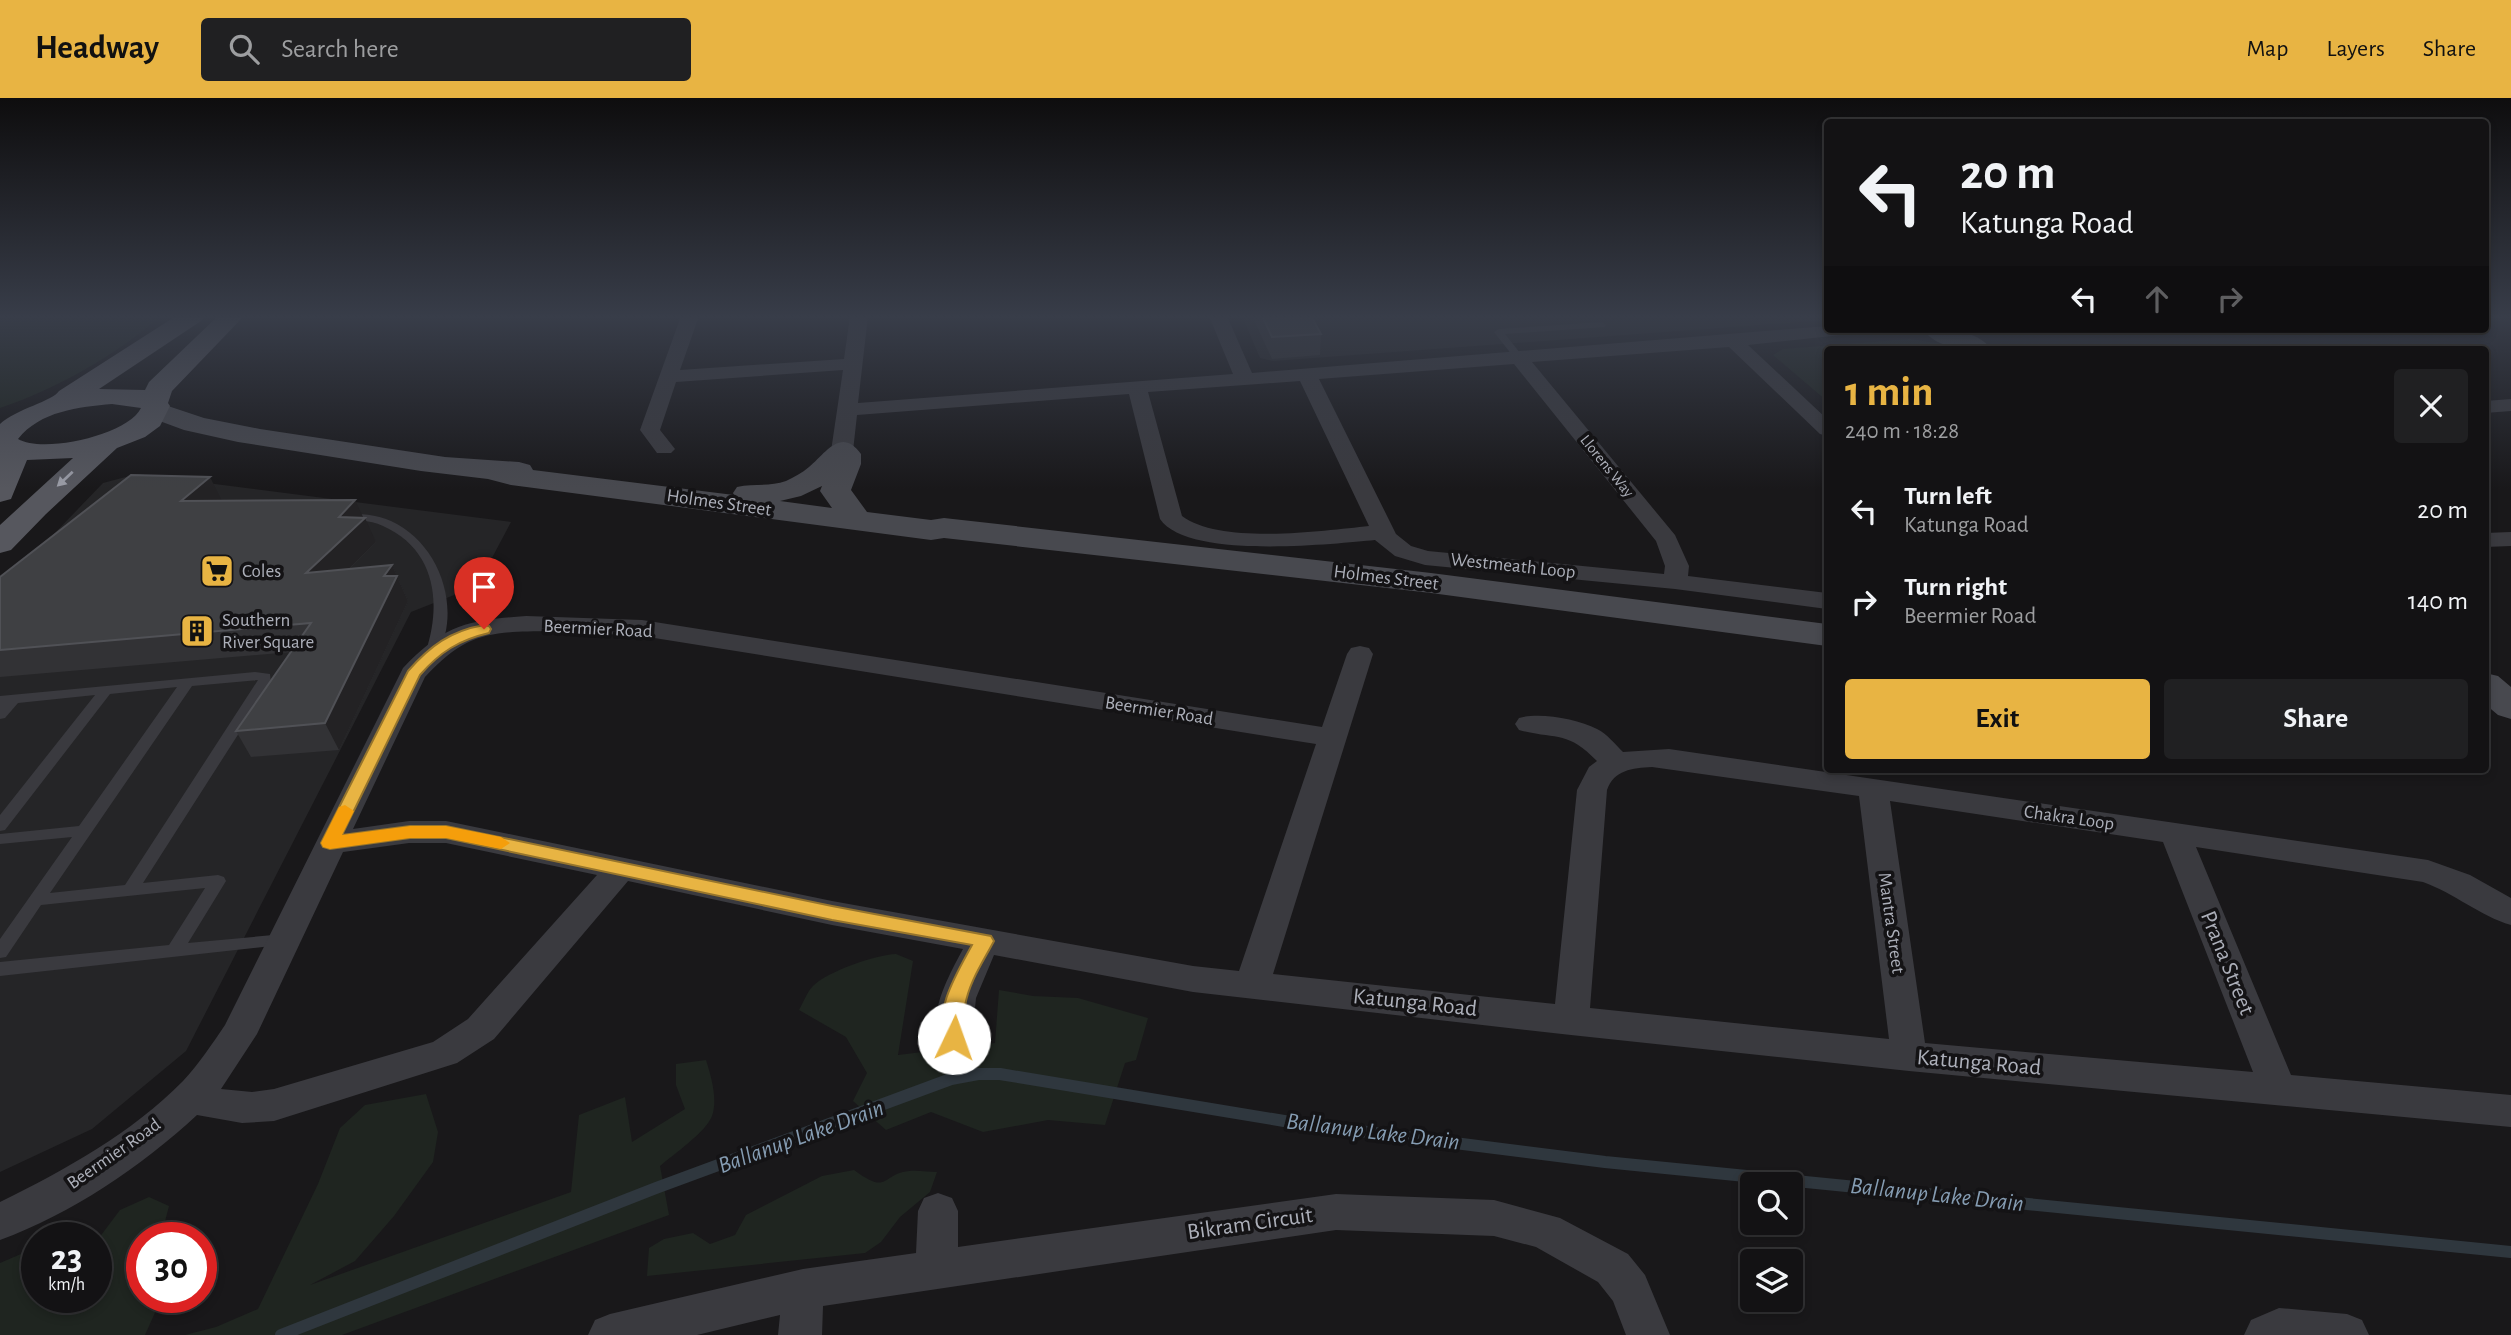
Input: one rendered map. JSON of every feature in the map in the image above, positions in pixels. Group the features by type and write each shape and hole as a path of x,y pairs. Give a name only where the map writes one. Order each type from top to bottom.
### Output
{"main road":[{"path":"0,493 15,433 105,374"},
{"path":"0,544 8,533 78,467 151,418 159,388 173,374"},
{"path":"15,433 79,400 112,396 139,397 155,406"},
{"name":"Holmes Street","path":"155,406 207,426 304,444 495,471 576,477 852,512 935,524 944,528"},
{"name":"Holmes Street","path":"124,435 207,426"},
{"path":"15,433 62,452 124,435"},
{"path":"576,477 626,476 768,494 799,487 816,478 842,451 846,453 846,464 835,491 852,512"},
{"name":"Holmes Street","path":"495,471 511,476 820,517 931,530 944,528 1430,583 1824,635"},
{"path":"2489,669 2511,682"},
{"path":"2489,688 2511,707"},
{"path":"2489,723 2511,726"}],"street":[{"path":"664,449 650,430 670,374"},
{"path":"669,377 715,374"},
{"path":"842,451 851,374"},
{"path":"1243,374 1245,379"},
{"name":"Westmeath Loop","path":"1307,374 1383,533 1395,547 1425,558 1675,582 1824,601"},
{"path":"848,411 1311,374"},
{"name":"Llorens Way","path":"1532,374 1667,540 1677,566 1675,582"},
{"path":"1767,374 1824,427"},
{"path":"1137,387 1171,519 1177,526 1196,532 1280,541 1383,533"},
{"path":"2489,408 2511,405"},
{"path":"2489,540 2511,539"},
{"name":"Beermier Road","path":"0,1223 54,1196 130,1148 191,1097 218,1065 239,1034 413,674 433,651 463,633 504,626 642,628 1332,738"},
{"path":"1252,985 1360,654"},
{"path":"1529,724 1577,731 1590,737 1618,764 1600,773 1592,790 1571,1021"},
{"name":"Chakra Loop","path":"1618,764 1644,757 1669,758 2428,871 2459,883 2511,913"},
{"name":"Mantra Street","path":"1873,789 1909,1056"},
{"name":"Katunga Road","path":"330,843 410,832 446,832 832,913 1193,979 1909,1056 2511,1111"},
{"name":"Prana Street","path":"2175,834 2279,1091"},
{"path":"191,1097 226,1107 251,1109 274,1105 454,1048 481,1029 621,868"},
{"path":"954,1038 954,1008 960,987 985,941"},
{"path":"937,1269 938,1211"},
{"name":"Bikram Circuit","path":"610,1335 803,1289 1336,1212 1494,1218 1545,1231 1613,1268 1630,1289 1648,1335"},
{"path":"800,1335 803,1289"},
{"path":"2266,1335 2279,1329 2347,1335"}],"lane":[{"path":"325,515 372,518 405,532 419,548 437,576 442,618 433,651"},
{"path":"0,715 7,699 265,677 264,683 130,890"},
{"path":"0,952 187,683"},
{"path":"0,827 106,690"},
{"path":"0,839 83,831"},
{"path":"36,900 218,881 174,952"},
{"path":"0,969 284,940"}],"shaded area":[{"path":"0,374 78,374 43,391 0,408"},
{"path":"1795,374 1824,374 1824,398"},
{"name":"Southern River Square","path":"137,474 511,522 477,586 411,612 186,1051 92,1129 0,1172 0,590 103,483"},
{"path":"896,954 913,961 898,1055 995,1043 999,990 1033,996 1078,998 1148,1018 1136,1060 1125,1063 1105,1125 1048,1120 983,1132 931,1112 886,1130 853,1101 867,1073 846,1037 799,1010 811,988 820,980 865,961"},
{"path":"706,1060 714,1095 712,1116 697,1136 660,1166 669,1215 342,1335 185,1335 216,1327 258,1309 318,1184 340,1128 365,1105 426,1094 438,1132 433,1162 394,1216 355,1261 310,1285 571,1192 579,1115 625,1097 632,1142 685,1109 676,1085 676,1064"},
{"path":"854,1170 879,1183 909,1171 937,1172 930,1192 900,1217 881,1242 865,1253 647,1276 649,1248 664,1239 693,1233 710,1244 735,1235 746,1215 822,1176"},
{"path":"149,1197 169,1206 165,1222 126,1222 126,1313 155,1313 145,1335 0,1335 0,1263 21,1254 21,1313 112,1313 111,1222 120,1210"}],"building":[{"name":"Southern River Square","path":"131,475 210,477 181,501 355,500 339,517 365,518 306,573 392,565 384,576 397,576 325,723 236,731 311,623 0,650 0,577"}],"waterway":[{"name":"Ballanup Lake Drain","path":"281,1335 656,1188 951,1079 978,1074 1000,1074 1296,1123 1605,1162 2511,1252"}],"slow traffic":[{"path":"345,811 330,843 410,832 446,832 501,843"}],"place":[{"name":"Coles","path":"217,571"},
{"name":"Southern River Square","path":"197,631"}],"route":[{"path":"484,629 463,633 433,651 413,674 330,843 410,832 446,832 832,913 985,941 960,987 954,1008 954,1038"}]}
